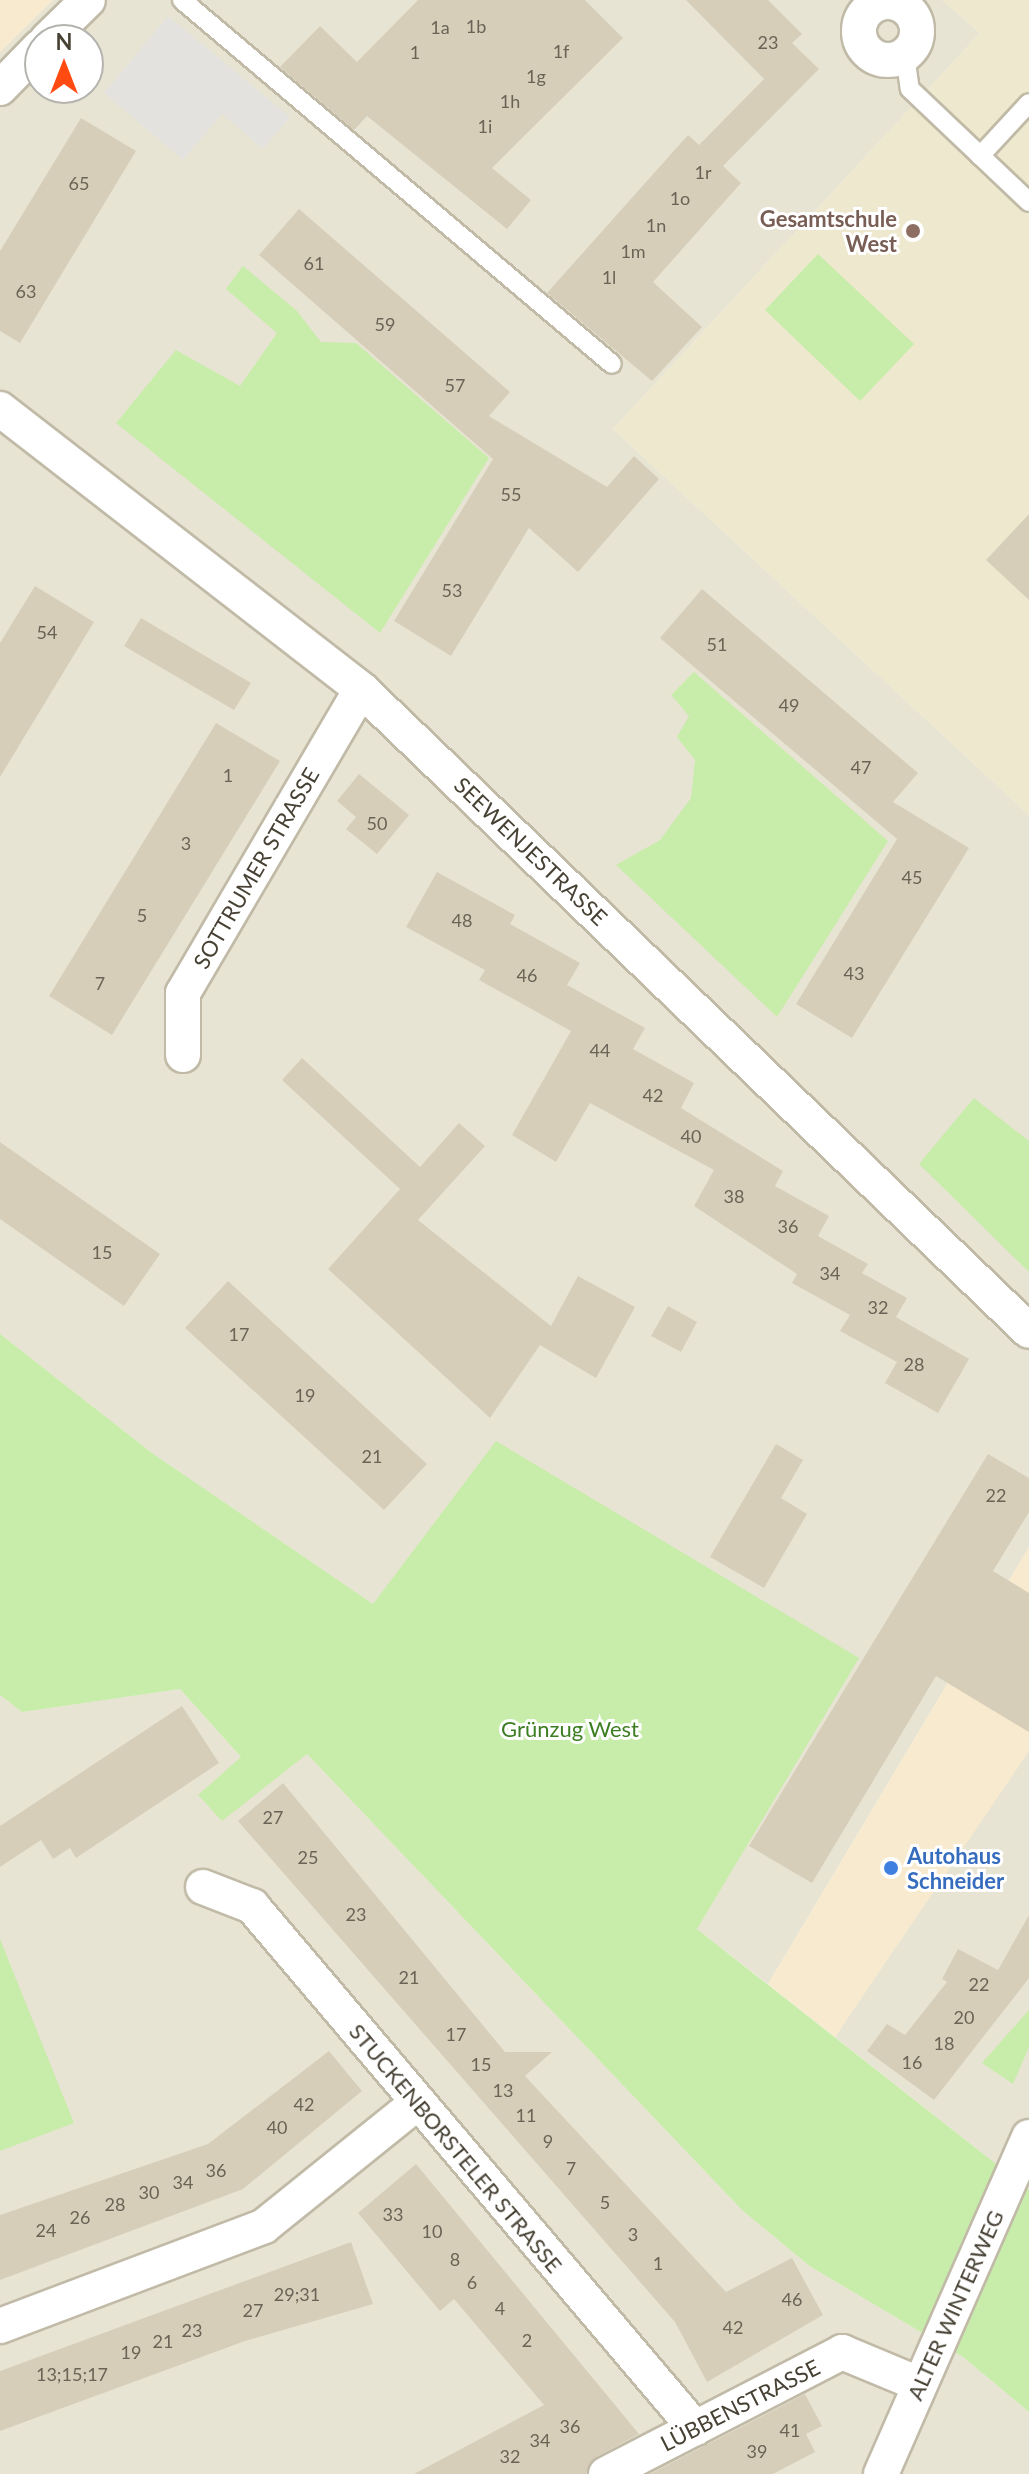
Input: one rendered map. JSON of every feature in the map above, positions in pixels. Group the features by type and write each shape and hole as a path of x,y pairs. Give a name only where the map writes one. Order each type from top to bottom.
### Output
{"street":[{"path":"63,24 88,0"},
{"path":"864,5 860,26 868,52 885,60 905,55"},
{"path":"0,88 24,63"},
{"name":"SEEWENJESTRASSE","path":"0,409 361,689 1029,1331"},
{"name":"SOTTRUMER STRASSE","path":"183,1055 183,993 361,689"},
{"name":"STUCKENBORSTELER STRASSE","path":"203,1887 252,1906 695,2428"},
{"path":"0,2326 264,2226 417,2103"},
{"name":"ALTER WINTERWEG","path":"881,2474 1029,2137"},
{"name":"LÜBBENSTRASSE","path":"606,2474 842,2352 919,2384"}],"lane":[{"path":"182,0 612,364"},
{"path":"905,55 910,89 1029,202"},
{"path":"980,156 1029,103"}],"shaded area":[{"path":"0,0 53,0 29,24 24,24 24,28 0,52"},
{"path":"53,0 942,0 980,33 613,429 1029,815 1029,1547 768,1984 697,1929 858,1658 373,1604 152,1453 0,1334 0,52 24,28 24,104 104,104 104,24 29,24"},
{"name":"Gesamtschule West","path":"942,0 1029,0 1029,815 613,429 980,33"},
{"path":"168,16 290,117 263,149 222,114 183,160 104,93"},
{"name":"Autohaus Schneider","path":"1029,1547 1029,1751 835,2037 768,1984"},
{"path":"180,1689 241,1757 307,1754 743,2211 811,2267 963,2357 1029,2412 1029,2474 0,2474 0,1695 22,1712"},
{"path":"1025,1749 1029,1751 1029,2190 835,2037"}],"green space":[{"path":"818,254 914,344 860,401 765,310"},
{"path":"243,266 297,311 321,342 356,343 489,458 380,633 116,423 176,350 240,386 277,333 226,289"},
{"path":"694,672 888,841 777,1017 616,865 660,840 691,798 695,760 677,737 689,716 671,695"},
{"path":"974,1098 1029,1141 1029,1272 919,1164"},
{"name":"Grünzug West","path":"0,1334 152,1453 373,1604 496,1441 859,1658 697,1929 1029,2190 1029,2412 963,2357 811,2267 743,2211 307,1754 222,1821 198,1795 241,1757 180,1689 22,1712 0,1695"},
{"path":"0,1939 74,2123 0,2151"},
{"path":"1029,2010 1029,2047 1013,2084 982,2063"}],"building":[{"path":"418,0 585,0 623,38 492,168 531,200 507,229 367,116 354,130 280,67 320,26 357,62"},
{"path":"686,0 768,0 802,34 792,43 819,69 723,166 741,183 653,282 702,327 652,381 547,293 688,135 699,145 764,79"},
{"path":"81,118 136,151 20,343 0,331 0,251"},
{"path":"299,209 510,392 489,416 607,487 634,456 659,479 578,572 529,528 451,656 394,621 493,459 259,255"},
{"path":"1029,514 1029,600 986,560"},
{"path":"35,586 94,622 0,777 0,643"},
{"path":"702,589 918,773 893,802 969,848 852,1038 796,1004 897,839 660,638"},
{"path":"141,618 251,683 234,710 124,646"},
{"path":"216,723 280,761 112,1035 49,996"},
{"path":"359,774 409,815 377,854 346,829 356,817 337,801"},
{"path":"437,872 515,915 510,924 580,963 567,985 645,1028 633,1049 694,1083 681,1108 783,1171 775,1186 829,1216 818,1236 868,1264 862,1273 907,1298 896,1317 969,1359 938,1413 885,1383 897,1362 840,1331 850,1315 792,1283 797,1274 694,1206 714,1170 590,1103 556,1162 512,1135 571,1031 479,980 485,970 406,927"},
{"path":"302,1058 420,1167 459,1123 485,1146 418,1220 551,1326 578,1276 635,1307 596,1378 540,1345 490,1418 328,1269 400,1189 282,1080"},
{"path":"0,1142 160,1254 124,1306 0,1219"},
{"path":"228,1281 427,1464 384,1510 185,1328"},
{"path":"668,1306 697,1322 681,1352 651,1336"},
{"path":"776,1444 803,1460 781,1498 807,1514 764,1588 710,1557"},
{"path":"988,1454 1029,1478 1029,1512 993,1571 1029,1593 1029,1732 936,1676 812,1883 749,1846"},
{"path":"182,1706 219,1763 76,1858 70,1848 53,1859 41,1840 0,1867 0,1826"},
{"path":"283,1783 505,2052 552,2052 525,2076 726,2292 792,2258 823,2315 707,2382 675,2322 238,1821"},
{"path":"1029,1915 1029,1978 934,2100 867,2051 887,2024 905,2035 947,1982 942,1979 958,1949 998,1970"},
{"path":"329,2051 362,2091 243,2189 0,2280 0,2215 208,2144"},
{"path":"416,2164 639,2434 596,2457 586,2474 414,2474 544,2405 454,2299 440,2311 358,2213"},
{"path":"351,2242 373,2304 245,2341 0,2431 0,2371"},
{"path":"805,2394 822,2426 806,2434 815,2452 773,2474 650,2474"}],"place":[{"name":"Gesamtschule West","path":"913,231"},
{"name":"Autohaus Schneider","path":"891,1868"}]}
